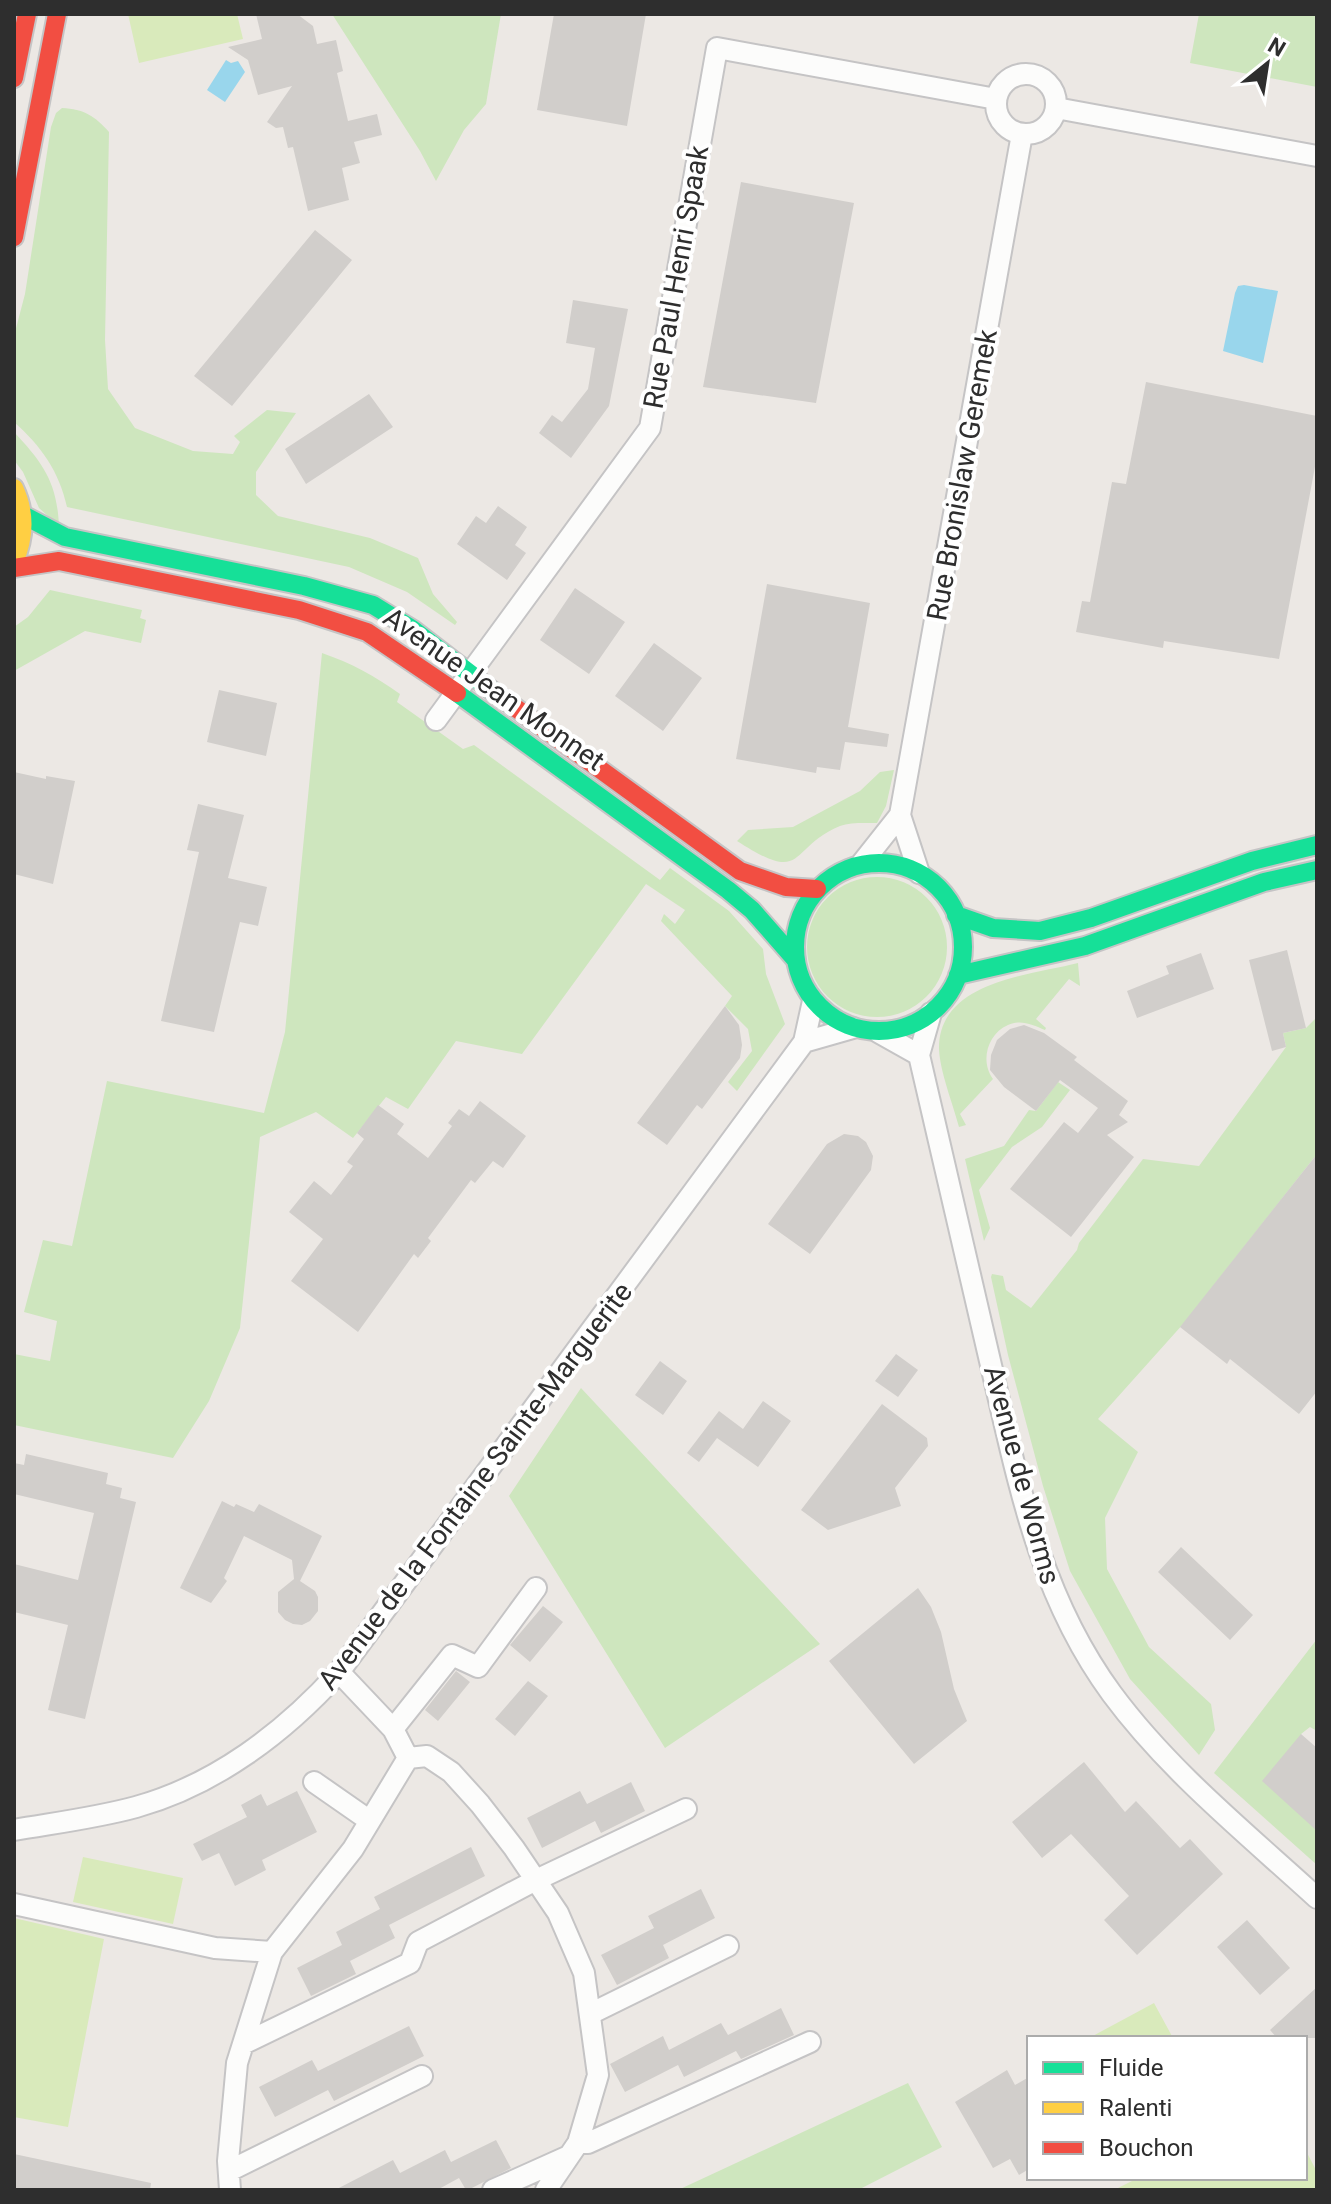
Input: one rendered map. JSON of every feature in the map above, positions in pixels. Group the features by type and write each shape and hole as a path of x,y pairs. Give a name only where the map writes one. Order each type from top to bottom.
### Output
{"street":[{"path":"27,14 15,75 42,90"},
{"path":"14,237 57,14"},
{"name":"Rue Paul Henri Spaak","path":"436,720 650,428 717,48 996,99"},
{"path":"1022,74 1032,74 1047,83 1056,99 1056,108 1048,125 1022,134 1013,131 999,118 996,99 1005,82 1022,74"},
{"path":"1056,108 1317,156"},
{"name":"Rue Bronislaw Geremek","path":"862,863 900,815 1022,134"},
{"path":"14,488 23,515 23,533 14,565"},
{"name":"Avenue Jean Monnet","path":"23,515 65,537 304,586 373,605 412,629 740,871 786,887 817,889"},
{"name":"Avenue Jean Monnet","path":"14,565 59,561 84,565 299,610 367,632 456,691 728,890 752,910 795,959"},
{"name":"Rue Bronislaw Geremek","path":"900,815 919,873"},
{"path":"956,915 993,928 1040,931 1091,918 1252,861 1317,845"},
{"path":"862,863 891,863 919,873 945,896 956,915 962,935 963,955 948,996 931,1013 906,1027 878,1032 853,1028 813,1001 801,981 795,959 795,934 803,910 817,889 838,873 862,863"},
{"path":"958,975 1085,946 1264,882 1317,870"},
{"name":"Avenue de la Fontaine Sainte-Marguerite","path":"14,1830 134,1808 194,1785 275,1734 313,1701 339,1672 804,1042 813,1001"},
{"name":"Avenue de Worms","path":"931,1013 919,1055 1011,1451 1049,1584 1083,1649 1111,1693 1146,1736 1195,1786 1317,1898"},
{"path":"804,1042 853,1028"},
{"path":"878,1032 919,1055"},
{"path":"393,1729 452,1655 478,1667 536,1588"},
{"path":"339,1672 393,1729 408,1758"},
{"path":"408,1758 427,1756 451,1772 506,1837 558,1913 584,1973 598,2075 574,2149 546,2190"},
{"path":"230,2181 237,2063 272,1952 353,1849 408,1758"},
{"path":"314,1782 370,1821"},
{"path":"243,2044 410,1963 418,1942 536,1880 686,1809"},
{"path":"14,1904 215,1948 272,1952"},
{"path":"590,2014 728,1946"},
{"path":"493,2190 574,2149 810,2042"},
{"path":"230,2181 422,2076"}],"green space":[{"path":"128,14 237,14 243,39 139,63"},
{"path":"332,14 501,14 486,104 464,130 436,181 420,151"},
{"path":"1199,14 1317,14 1317,87 1190,63"},
{"path":"62,108 88,114 109,132 105,340 108,389 135,428 193,451 233,454 240,442 234,436 267,410 296,413 256,472 256,495 278,516 370,538 418,558 433,594 457,622 455,625 407,592 349,567 67,507 48,460 14,422 14,336 25,294 51,127 56,113"},
{"path":"14,432 47,474 55,497 59,526 39,508 23,472 14,460"},
{"path":"50,590 142,610 140,618 146,620 141,643 85,631 14,671 14,627 28,617"},
{"path":"322,653 391,687 400,694 397,702 463,749 474,745 660,880 670,868 729,911 763,949 766,974 785,1024 737,1091 728,1082 752,1051 748,1029 725,1006 732,996 661,921 664,914 675,924 685,910 646,884 522,1054 456,1041 408,1109 386,1097 353,1138 316,1112 260,1137 240,1328 209,1401 173,1458 14,1425 14,1354 50,1361 57,1321 24,1312 43,1240 72,1246 107,1081 264,1113 285,1032"},
{"path":"894,770 886,806 877,823 840,826 823,835 795,859 786,862 775,861 737,841 748,830 793,827 860,791 880,772"},
{"path":"877,877 904,882 927,897 942,920 947,947 942,974 927,997 904,1012 877,1017 850,1012 827,997 812,974 807,947 812,920 827,897 850,882"},
{"path":"1078,963 1080,986 1069,979 1036,1019 1045,1030 1018,1023 1008,1025 995,1035 986,1057 993,1079 960,1114 966,1125 959,1127 939,1049 943,1026 954,1009 970,995 990,985"},
{"path":"1317,1017 1317,1154 1184,1323 1098,1419 1138,1452 1105,1518 1107,1569 1149,1647 1211,1704 1215,1730 1199,1755 1130,1679 1070,1571 1043,1486 991,1277 992,1274 1003,1276 1006,1290 1031,1308 1143,1159 1199,1166 1286,1047 1283,1033 1306,1028"},
{"path":"1058,1082 1070,1090 1042,1127 1012,1147 979,1190 990,1228 984,1241 965,1159 1004,1146 1029,1110 1036,1111"},
{"path":"581,1388 820,1644 665,1748 509,1496"},
{"path":"1317,1639 1317,1731 1310,1727 1301,1734 1317,1831 1317,1865 1214,1773"},
{"path":"83,1857 183,1878 173,1924 73,1902"},
{"path":"14,1918 104,1939 68,2127 14,2117"},
{"path":"1154,2003 1172,2036 1093,2036"},
{"path":"908,2083 942,2147 858,2190 678,2190"},
{"path":"1307,2153 1317,2172 1317,2190 1114,2190 1134,2180 1307,2180"}],"water":[{"path":"226,60 231,63 238,61 245,72 225,102 207,90"},
{"path":"1238,286 1278,291 1263,363 1223,351 1235,293"}],"building":[{"path":"256,14 297,14 313,26 317,44 336,40 343,71 337,73 348,121 377,114 382,135 354,142 360,163 342,168 349,200 308,211 293,147 288,148 283,127 276,128 267,122 292,86 258,95 248,60 228,47 262,39"},
{"path":"554,14 646,14 627,126 537,110"},
{"path":"741,182 854,203 816,403 703,387"},
{"path":"315,230 352,260 232,406 194,376"},
{"path":"573,300 628,309 609,406 571,458 539,433 552,415 562,422 588,389 595,348 566,343"},
{"path":"1146,382 1317,416 1317,456 1279,659 1164,641 1163,648 1076,632 1082,601 1090,602 1112,482 1126,484"},
{"path":"369,394 393,427 306,484 285,449"},
{"path":"498,506 527,527 515,545 526,553 507,580 457,544 476,516 486,523"},
{"path":"767,584 870,603 848,727 889,734 887,747 845,742 840,770 817,767 816,773 736,759"},
{"path":"575,588 625,622 589,674 540,640"},
{"path":"654,643 702,678 663,731 615,696"},
{"path":"219,690 277,703 266,756 207,742"},
{"path":"14,772 75,781 53,884 14,874"},
{"path":"198,804 244,815 228,878 267,887 258,926 240,922 214,1032 161,1021 199,852 187,850"},
{"path":"1287,950 1306,1028 1283,1033 1286,1047 1272,1051 1249,960"},
{"path":"1201,953 1214,989 1137,1018 1127,991 1169,974 1166,966"},
{"path":"725,1006 739,1025 740,1058 702,1109 697,1105 667,1145 637,1123"},
{"path":"1024,1025 1044,1033 1077,1057 1074,1060 1128,1101 1119,1115 1128,1122 1107,1135 1134,1157 1071,1237 1010,1189 1064,1122 1078,1133 1098,1108 1060,1080 1036,1111 1004,1087 990,1070 991,1055 997,1040 1010,1029"},
{"path":"480,1101 526,1136 503,1168 493,1161 475,1183 471,1180 428,1238 431,1241 418,1258 414,1254 358,1332 291,1281 323,1239 289,1212 314,1181 331,1195 353,1166 347,1162 364,1139 357,1133 378,1105 404,1124 397,1134 428,1158 452,1126 448,1123 459,1109 469,1116"},
{"path":"844,1134 858,1136 866,1142 873,1156 871,1170 810,1254 768,1224 827,1144"},
{"path":"1317,1154 1317,1391 1299,1414 1230,1359 1227,1364 1180,1327"},
{"path":"896,1354 918,1370 898,1397 875,1381"},
{"path":"660,1361 687,1381 663,1415 635,1395"},
{"path":"763,1401 791,1421 758,1467 717,1438 699,1462 687,1453 719,1411 743,1429"},
{"path":"882,1404 927,1438 928,1446 895,1488 901,1506 828,1530 801,1510"},
{"path":"26,1454 108,1473 106,1484 122,1488 120,1498 136,1502 85,1719 48,1710 68,1625 14,1612 14,1564 78,1580 94,1513 14,1494 14,1463 24,1465"},
{"path":"222,1501 254,1512 259,1504 322,1536 300,1581 315,1591 318,1597 318,1611 310,1621 302,1625 293,1624 278,1612 278,1592 294,1579 292,1560 244,1536 224,1578 227,1581 211,1603 180,1588"},
{"path":"1181,1547 1253,1615 1230,1640 1158,1572"},
{"path":"918,1588 931,1607 941,1632 954,1689 967,1721 914,1764 829,1661"},
{"path":"543,1606 563,1622 530,1662 510,1645"},
{"path":"456,1671 470,1682 438,1721 425,1710"},
{"path":"528,1681 548,1696 515,1736 495,1719"},
{"path":"1301,1734 1317,1748 1317,1831 1262,1781"},
{"path":"1084,1762 1125,1812 1136,1801 1180,1848 1190,1839 1223,1874 1137,1955 1104,1920 1129,1896 1071,1834 1042,1858 1012,1822"},
{"path":"631,1782 645,1811 601,1833 595,1821 542,1848 527,1818 580,1791 587,1804"},
{"path":"297,1791 317,1832 262,1860 266,1870 235,1886 219,1853 202,1861 193,1844 247,1817 241,1805 261,1794 267,1806"},
{"path":"471,1847 485,1876 389,1925 395,1938 350,1961 356,1974 311,1996 297,1968 342,1945 336,1932 380,1909 374,1897"},
{"path":"701,1889 715,1918 663,1945 669,1958 617,1985 601,1955 654,1928 648,1916"},
{"path":"1247,1920 1290,1968 1260,1995 1217,1947"},
{"path":"1317,1987 1317,2038 1275,2036 1270,2030"},
{"path":"781,2008 794,2035 741,2059 736,2051 684,2077 678,2065 625,2092 610,2064 663,2036 669,2050 721,2023 728,2035"},
{"path":"409,2026 424,2056 334,2101 328,2090 275,2117 259,2087 312,2060 318,2071"},
{"path":"1007,2070 1015,2085 1027,2078 1027,2170 1019,2175 1010,2159 993,2168 955,2102"},
{"path":"496,2140 511,2168 468,2190 459,2178 437,2190 335,2190 393,2160 400,2173 445,2150 451,2162"},
{"path":"14,2154 151,2183 150,2190 14,2190"}],"traffic: fast":[{"path":"23,515 65,537 304,586 373,605 412,629 495,693"},
{"path":"457,693 728,890 752,910 795,959"},
{"path":"956,915 993,928 1040,931 1091,918 1252,861 1317,845"},
{"path":"879,863 911,870 926,877 938,888 949,900 956,915 963,947 956,979 949,994 938,1006 926,1017 911,1024 879,1031 847,1024 832,1017 820,1006 809,994 802,979 795,947 802,915 809,900 820,888 832,877 847,870 879,863"},
{"path":"958,975 1085,946 1264,882 1317,870"}],"traffic: slow":[{"path":"14,488 23,525 14,562"}],"traffic: jam":[{"path":"14,78 27,14"},
{"path":"14,237 57,14"},
{"path":"14,568 59,561 299,610 367,632 457,693"},
{"path":"495,693 740,871 786,887 817,889"}]}
